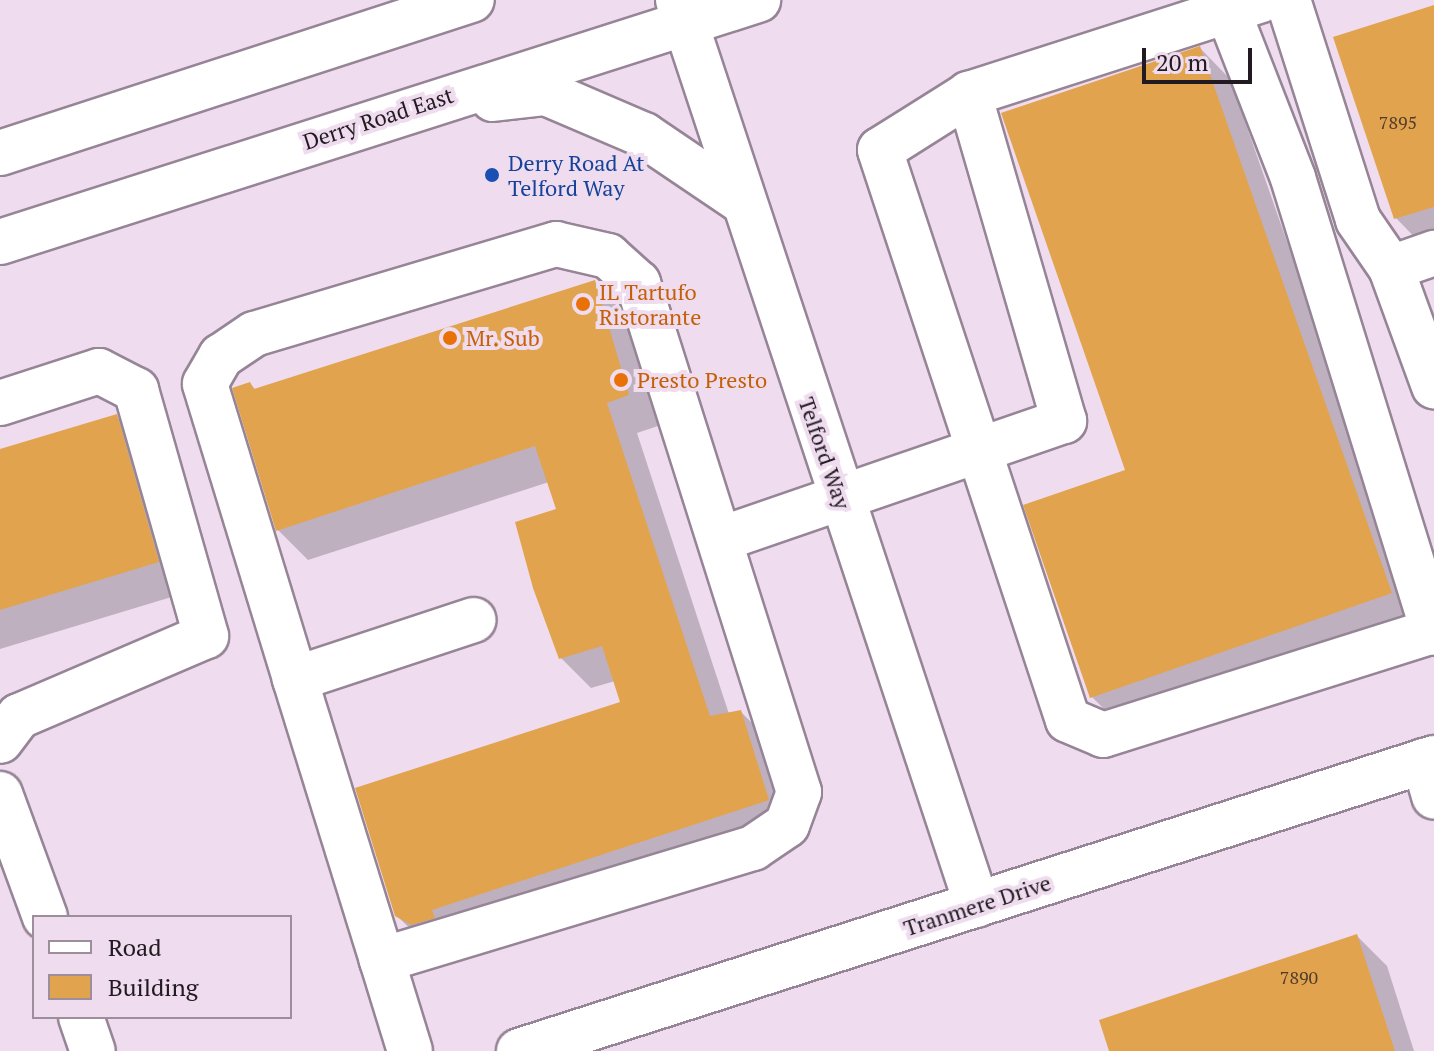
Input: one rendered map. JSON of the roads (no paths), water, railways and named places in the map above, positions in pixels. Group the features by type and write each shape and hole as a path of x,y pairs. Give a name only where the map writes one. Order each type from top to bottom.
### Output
{"street":[{"path":"0,153 472,0"},
{"name":"Derry Road East","path":"0,242 400,111 680,12 758,0"},
{"path":"1288,0 1358,220 1391,268 1431,366"},
{"path":"1245,5 1293,178 1434,632 1103,735 1068,720 880,150 969,94 1245,5"},
{"name":"Telford Way","path":"680,12 977,905"},
{"path":"400,111 546,93 644,135 740,200"},
{"path":"721,539 1064,421 969,94"},
{"path":"382,960 753,848 787,825 799,792 638,283 608,256 556,244 254,334 221,356 205,384 295,679 410,1051"},
{"path":"1391,268 1434,253"},
{"path":"0,403 99,371 136,390 206,636 19,716 0,741"},
{"path":"295,679 473,620"},
{"name":"Tranmere Drive","path":"519,1051 977,905 1431,772"},
{"path":"0,794 44,915"},
{"path":"82,1019 93,1051"}],"place":[{"name":"Derry Road At Telford Way","path":"492,175"},
{"name":"IL Tartufo Ristorante","path":"583,304"},
{"name":"Mr. Sub","path":"450,338"},
{"name":"Presto Presto","path":"621,380"}]}
